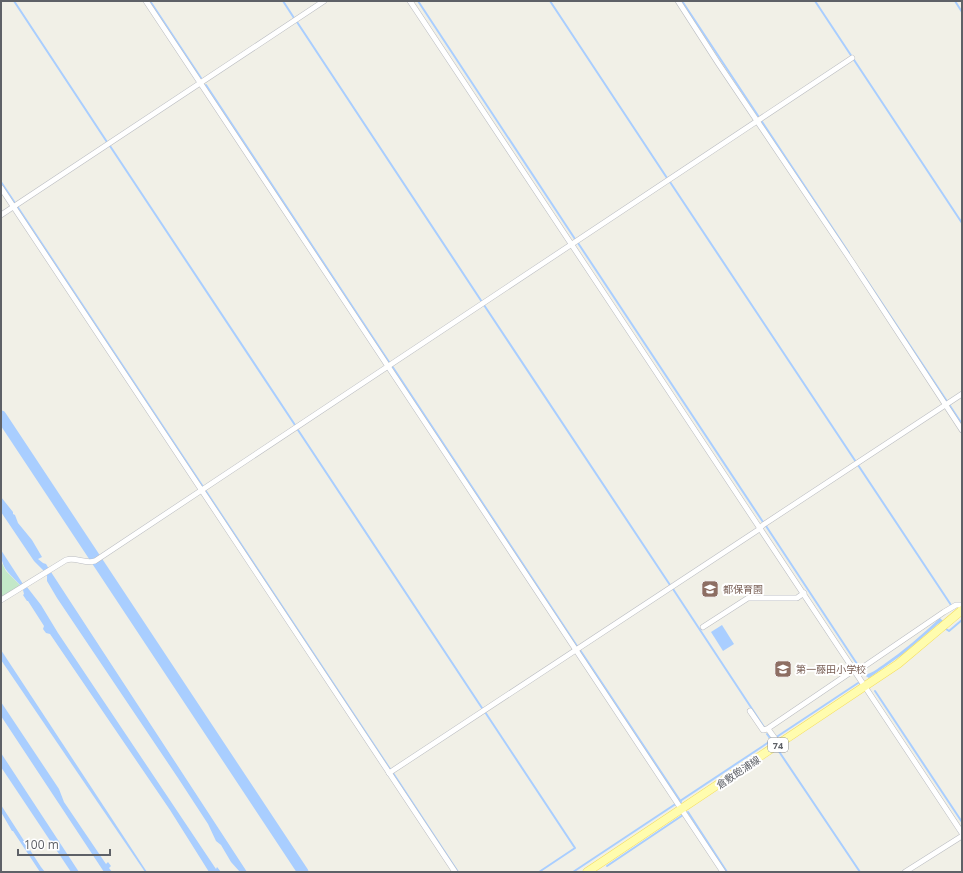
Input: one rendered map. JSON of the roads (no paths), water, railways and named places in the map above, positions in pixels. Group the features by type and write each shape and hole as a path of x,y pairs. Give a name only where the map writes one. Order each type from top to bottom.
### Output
{"main road":[{"name":"倉敷飽浦線","path":"587,872 678,805 776,740 866,686 911,654 962,610"}],"street":[{"path":"146,1 723,872"},
{"path":"1,215 324,1"},
{"path":"410,1 804,594 858,670 866,686 962,833"},
{"path":"678,1 948,403 962,430"},
{"path":"1,600 66,560 71,559 87,562 97,560 203,488 572,245 852,58"},
{"path":"1,188 15,206 203,488 455,872"},
{"path":"389,773 962,394"},
{"path":"703,627 748,598 797,598 804,594"},
{"path":"750,711 763,730 768,728 950,608 956,605 962,605"},
{"path":"768,728 776,740"},
{"path":"905,872 962,836"}],"water":[{"path":"1,497 15,515 18,523 32,540 42,557 38,559 46,564 49,569 44,571 34,561 1,512"},
{"path":"1,550 23,584 21,586 6,570 2,562"},
{"path":"51,572 247,872 240,872 231,862 221,845 216,841 208,824 178,778 57,598 47,581 47,575"},
{"path":"27,587 41,605 58,633 216,869 217,867 221,872 209,872 170,810 50,634 46,633 43,629 44,626 23,595 23,590"},
{"path":"940,618 943,621 903,654 869,678 864,675 862,672 863,671 867,674 871,673 890,660"},
{"path":"722,625 734,644 723,651 711,632"},
{"path":"1,650 147,872 145,872 1,660"},
{"path":"1,702 59,789 64,802 106,864 108,862 111,866 109,868 112,872 104,872 1,716"},
{"path":"1,753 79,872 71,872 1,767"},
{"path":"1,805 45,872 40,872 12,831 1,812"}],"waterway":[{"path":"14,1 107,142"},
{"path":"150,1 201,78"},
{"path":"283,1 294,18"},
{"path":"418,1 575,239"},
{"path":"550,1 667,178"},
{"path":"682,1 849,253"},
{"path":"815,1 962,223"},
{"path":"955,1 962,12"},
{"path":"297,22 482,302"},
{"path":"206,85 389,362"},
{"path":"110,146 295,425"},
{"path":"1,182 390,769"},
{"path":"670,182 951,605"},
{"path":"578,243 763,522"},
{"path":"862,273 962,424"},
{"path":"484,305 670,585"},
{"path":"392,366 577,646"},
{"path":"1,416 303,872"},
{"path":"298,430 482,708"},
{"path":"766,526 863,673"},
{"path":"673,589 764,727"},
{"path":"946,629 949,631 962,620"},
{"path":"580,650 681,802"},
{"path":"573,872 858,683"},
{"path":"875,691 962,822"},
{"path":"485,712 575,848 539,872"},
{"path":"767,734 772,741"},
{"path":"778,750 860,872"},
{"path":"393,773 458,872"},
{"path":"688,812 727,872"},
{"path":"607,866 683,815"}],"place":[{"name":"都保育園","path":"710,589"},
{"name":"第一藤田小学校","path":"783,669"}]}
